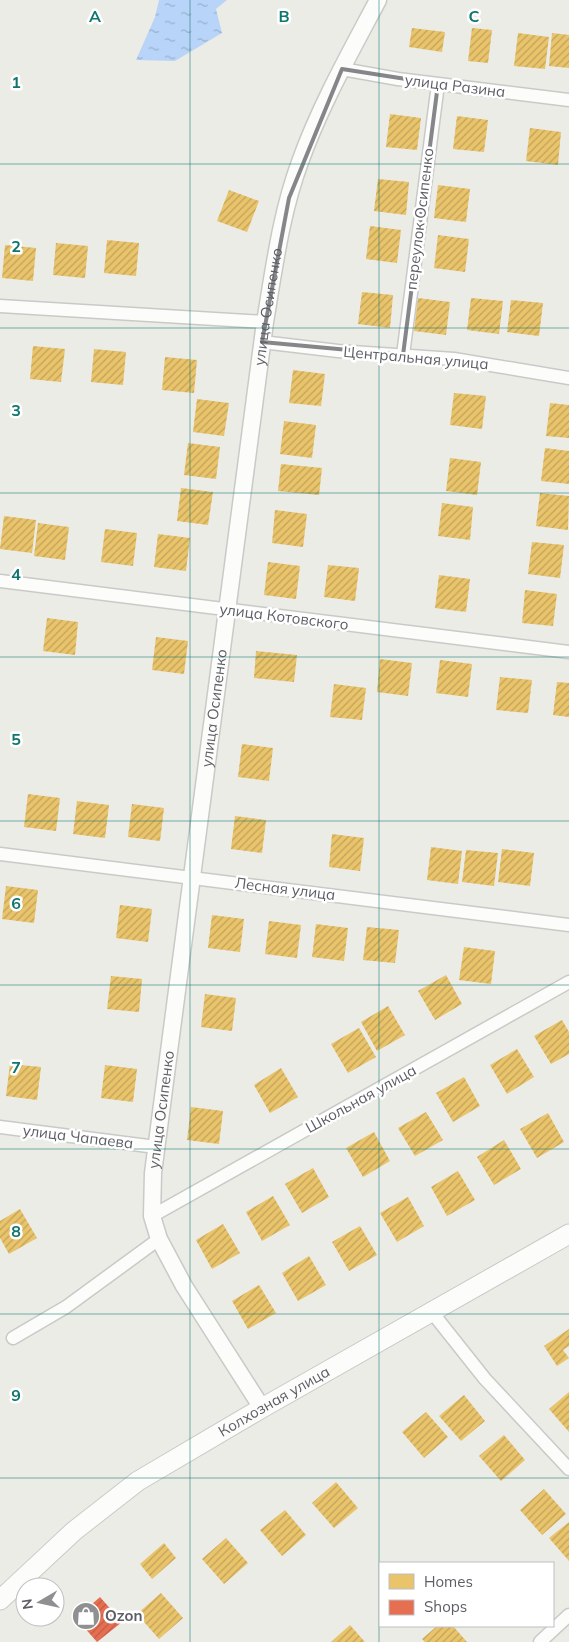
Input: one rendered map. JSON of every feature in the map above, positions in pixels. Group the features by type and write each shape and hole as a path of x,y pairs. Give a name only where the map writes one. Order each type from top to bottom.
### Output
{"main road":[{"name":"Колхозная улица","path":"0,1600 109,1502 174,1458 569,1234"}],"street":[{"name":"улица Осипенко","path":"262,1408 184,1286 158,1239 152,1216 151,1196 226,610 262,342 279,241 297,171 313,130 378,0"},
{"name":"улица Разина","path":"342,69 438,84 569,100"},
{"name":"переулок Осипенко","path":"403,355 438,84"},
{"path":"0,306 265,322"},
{"name":"Центральная улица","path":"262,342 338,351 454,359 569,378"},
{"name":"улица Котовского","path":"0,581 226,610 568,648"},
{"name":"Лесная улица","path":"0,854 569,926"},
{"name":"Школьная улица","path":"152,1216 569,982"},
{"name":"улица Чапаева","path":"0,1128 156,1147"},
{"path":"13,1338 66,1307 158,1239"},
{"path":"431,1311 485,1379 569,1469"},
{"path":"540,1642 569,1615"}],"highlighted area":[{"path":"342,69 438,84 403,355 262,342 289,198"}],"water":[{"path":"159,0 227,0 216,9 222,33 175,61 136,60 155,17"}],"building: Homes":[{"path":"412,28 445,32 442,52 409,47"},
{"path":"472,28 492,30 488,63 468,61"},
{"path":"518,33 549,37 545,69 514,66"},
{"path":"552,33 569,35 569,68 549,66"},
{"path":"390,114 421,118 417,150 386,147"},
{"path":"457,116 488,120 484,152 453,149"},
{"path":"530,128 561,132 558,165 526,161"},
{"path":"378,179 409,182 406,215 374,211"},
{"path":"438,185 470,189 466,222 434,218"},
{"path":"229,190 259,201 247,232 217,221"},
{"path":"370,226 401,230 397,263 366,259"},
{"path":"438,235 469,239 465,272 434,268"},
{"path":"107,240 139,243 136,276 104,273"},
{"path":"56,243 88,246 85,278 53,275"},
{"path":"5,245 36,248 33,281 2,278"},
{"path":"362,292 393,295 390,328 358,324"},
{"path":"418,298 450,302 446,335 414,331"},
{"path":"471,298 503,301 499,334 467,330"},
{"path":"511,300 543,303 539,336 507,332"},
{"path":"33,346 65,349 61,382 30,379"},
{"path":"94,349 126,352 123,385 91,382"},
{"path":"165,357 197,360 194,393 162,390"},
{"path":"293,370 325,374 321,406 289,403"},
{"path":"454,393 486,396 482,429 450,425"},
{"path":"197,399 229,403 224,436 193,432"},
{"path":"550,403 569,405 569,438 546,436"},
{"path":"284,421 316,425 312,458 280,454"},
{"path":"188,443 220,447 216,479 184,475"},
{"path":"545,448 569,451 569,484 541,481"},
{"path":"450,458 481,462 477,495 446,491"},
{"path":"281,464 322,468 319,495 278,491"},
{"path":"181,488 213,492 208,525 177,521"},
{"path":"540,493 569,496 568,530 536,526"},
{"path":"442,503 473,507 470,540 438,536"},
{"path":"275,510 307,514 303,547 272,543"},
{"path":"4,516 36,520 32,553 0,549"},
{"path":"38,523 69,527 65,560 34,556"},
{"path":"105,529 137,533 133,566 101,562"},
{"path":"158,534 190,538 186,571 154,567"},
{"path":"532,542 564,545 560,578 528,574"},
{"path":"268,562 300,566 296,599 264,595"},
{"path":"328,565 359,568 355,601 324,597"},
{"path":"439,575 470,579 466,612 435,608"},
{"path":"525,590 557,594 553,626 522,623"},
{"path":"47,618 78,622 75,655 43,651"},
{"path":"156,637 188,641 184,674 152,670"},
{"path":"256,651 297,655 294,682 254,678"},
{"path":"380,659 412,663 408,696 377,692"},
{"path":"440,660 472,664 468,697 436,693"},
{"path":"500,677 532,680 528,713 496,710"},
{"path":"557,682 569,683 569,717 553,715"},
{"path":"334,684 366,688 362,720 330,717"},
{"path":"242,744 273,748 269,781 238,777"},
{"path":"28,794 60,798 56,831 24,827"},
{"path":"77,801 109,805 105,838 73,834"},
{"path":"132,804 164,808 160,841 128,837"},
{"path":"235,816 266,820 262,853 231,849"},
{"path":"332,834 364,838 360,871 329,867"},
{"path":"431,847 462,851 458,884 427,880"},
{"path":"502,849 534,853 530,886 498,882"},
{"path":"466,850 498,853 494,886 462,882"},
{"path":"6,886 38,890 34,923 2,919"},
{"path":"120,905 152,909 148,942 116,938"},
{"path":"212,915 244,919 240,952 208,948"},
{"path":"269,921 301,925 297,958 265,954"},
{"path":"316,924 348,928 344,961 312,957"},
{"path":"367,927 399,930 395,963 363,960"},
{"path":"464,947 495,951 491,984 459,980"},
{"path":"446,975 462,1004 435,1020 418,991"},
{"path":"111,976 142,979 139,1012 107,1009"},
{"path":"205,994 236,998 232,1031 201,1027"},
{"path":"388,1006 405,1035 377,1051 361,1022"},
{"path":"562,1020 569,1032 569,1054 551,1064 534,1036"},
{"path":"359,1028 376,1057 348,1073 331,1044"},
{"path":"517,1049 534,1077 507,1094 490,1065"},
{"path":"10,1064 41,1067 37,1100 6,1096"},
{"path":"105,1065 137,1069 133,1102 101,1098"},
{"path":"281,1068 298,1097 270,1113 254,1085"},
{"path":"464,1077 480,1106 453,1122 436,1093"},
{"path":"191,1107 223,1111 219,1144 187,1140"},
{"path":"426,1112 443,1140 415,1156 398,1128"},
{"path":"548,1113 564,1142 537,1158 520,1129"},
{"path":"374,1132 390,1161 363,1177 346,1148"},
{"path":"504,1140 521,1169 494,1185 477,1157"},
{"path":"313,1168 329,1197 302,1213 285,1184"},
{"path":"458,1171 475,1200 447,1216 431,1187"},
{"path":"273,1196 290,1225 262,1241 246,1212"},
{"path":"408,1197 424,1226 397,1242 380,1213"},
{"path":"20,1209 37,1238 9,1254 0,1238 0,1221"},
{"path":"223,1224 240,1253 212,1269 196,1240"},
{"path":"360,1226 377,1255 349,1271 332,1242"},
{"path":"309,1256 326,1285 298,1301 282,1273"},
{"path":"259,1285 276,1313 248,1329 232,1301"},
{"path":"569,1329 569,1346 563,1350 569,1358 557,1366 544,1346"},
{"path":"569,1392 569,1432 549,1409"},
{"path":"464,1395 485,1421 461,1441 439,1416"},
{"path":"426,1412 448,1437 424,1458 402,1432"},
{"path":"504,1435 525,1460 501,1481 479,1456"},
{"path":"336,1482 358,1508 334,1528 312,1503"},
{"path":"544,1489 566,1514 542,1535 520,1510"},
{"path":"285,1510 306,1535 282,1556 260,1530"},
{"path":"569,1522 569,1561 549,1538"},
{"path":"226,1538 248,1563 224,1584 202,1559"},
{"path":"164,1543 176,1558 152,1579 140,1564"},
{"path":"161,1593 183,1618 159,1639 137,1614"},
{"path":"350,1625 365,1642 331,1642"},
{"path":"436,1627 454,1627 467,1642 425,1642 422,1639"}],"building: Shops":[{"path":"100,1597 122,1622 97,1642 76,1618"}],"place":[{"name":"Ozon","path":"86,1616"}]}
